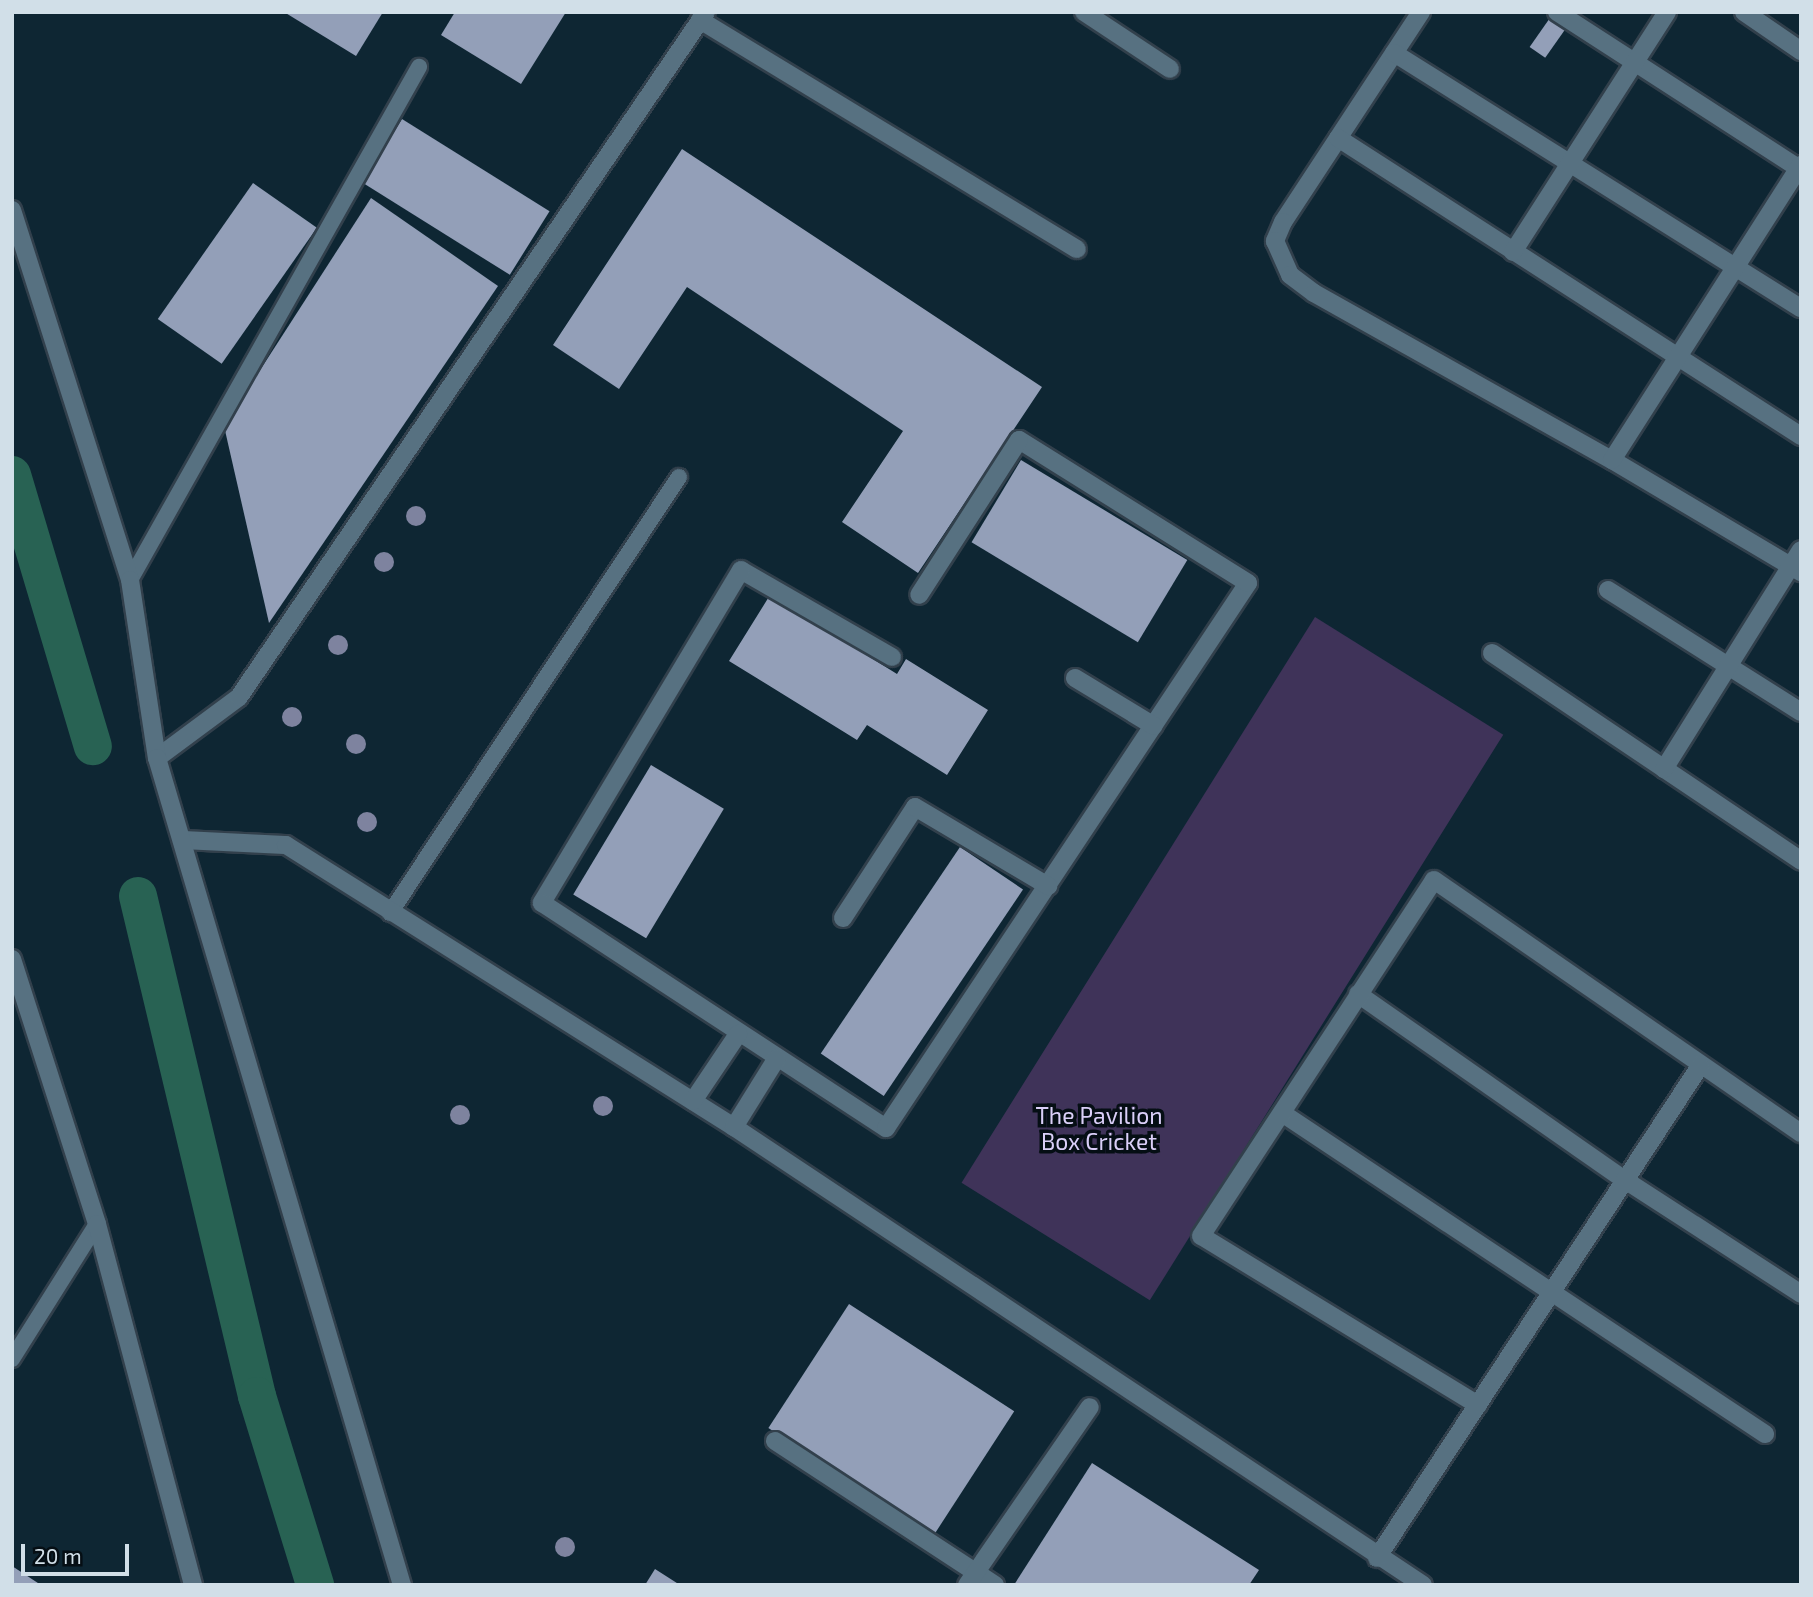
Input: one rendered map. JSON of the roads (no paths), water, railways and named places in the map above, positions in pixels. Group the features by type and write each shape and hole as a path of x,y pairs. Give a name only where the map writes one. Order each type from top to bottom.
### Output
{"street":[{"path":"1084,12 1170,69"},
{"path":"1421,12 1338,138 1275,241 1290,275 1314,293 1612,460 1796,569"},
{"path":"1557,12 1800,168 1612,460"},
{"path":"1513,252 1667,12"},
{"path":"1744,12 1801,51"},
{"path":"157,758 239,697 703,16 1077,249"},
{"path":"1394,53 1801,308"},
{"path":"1338,138 1801,436"},
{"path":"12,210 130,580 157,758 402,1585"},
{"path":"892,657 741,570 542,903 738,1034 886,1128 1248,583 1019,440 919,595"},
{"path":"1664,769 1728,666 1796,569 1801,550"},
{"path":"1608,590 1801,712"},
{"path":"1492,653 1801,861"},
{"path":"1075,677 1154,726"},
{"path":"843,918 915,807 1048,886"},
{"path":"182,840 286,845 390,913 734,1126 1377,1558 1423,1585"},
{"path":"1478,1405 1201,1236 1434,880 1700,1066 1801,1133"},
{"path":"12,959 97,1224 193,1585"},
{"path":"1358,995 1625,1180 1801,1294"},
{"path":"693,1101 738,1034"},
{"path":"734,1126 777,1058"},
{"path":"1377,1558 1700,1066"},
{"path":"1282,1113 1765,1434"},
{"path":"972,1578 1090,1407"},
{"path":"775,1441 972,1578 995,1585"}],"lane":[{"path":"130,580 419,67"},
{"path":"390,913 679,477"},
{"path":"12,1359 97,1224"}],"waterway":[{"path":"12,475 93,746"},
{"path":"138,896 257,1396 315,1585"}],"park label":[{"name":"The Pavilion Box Cricket","path":"1099,1128"}]}
